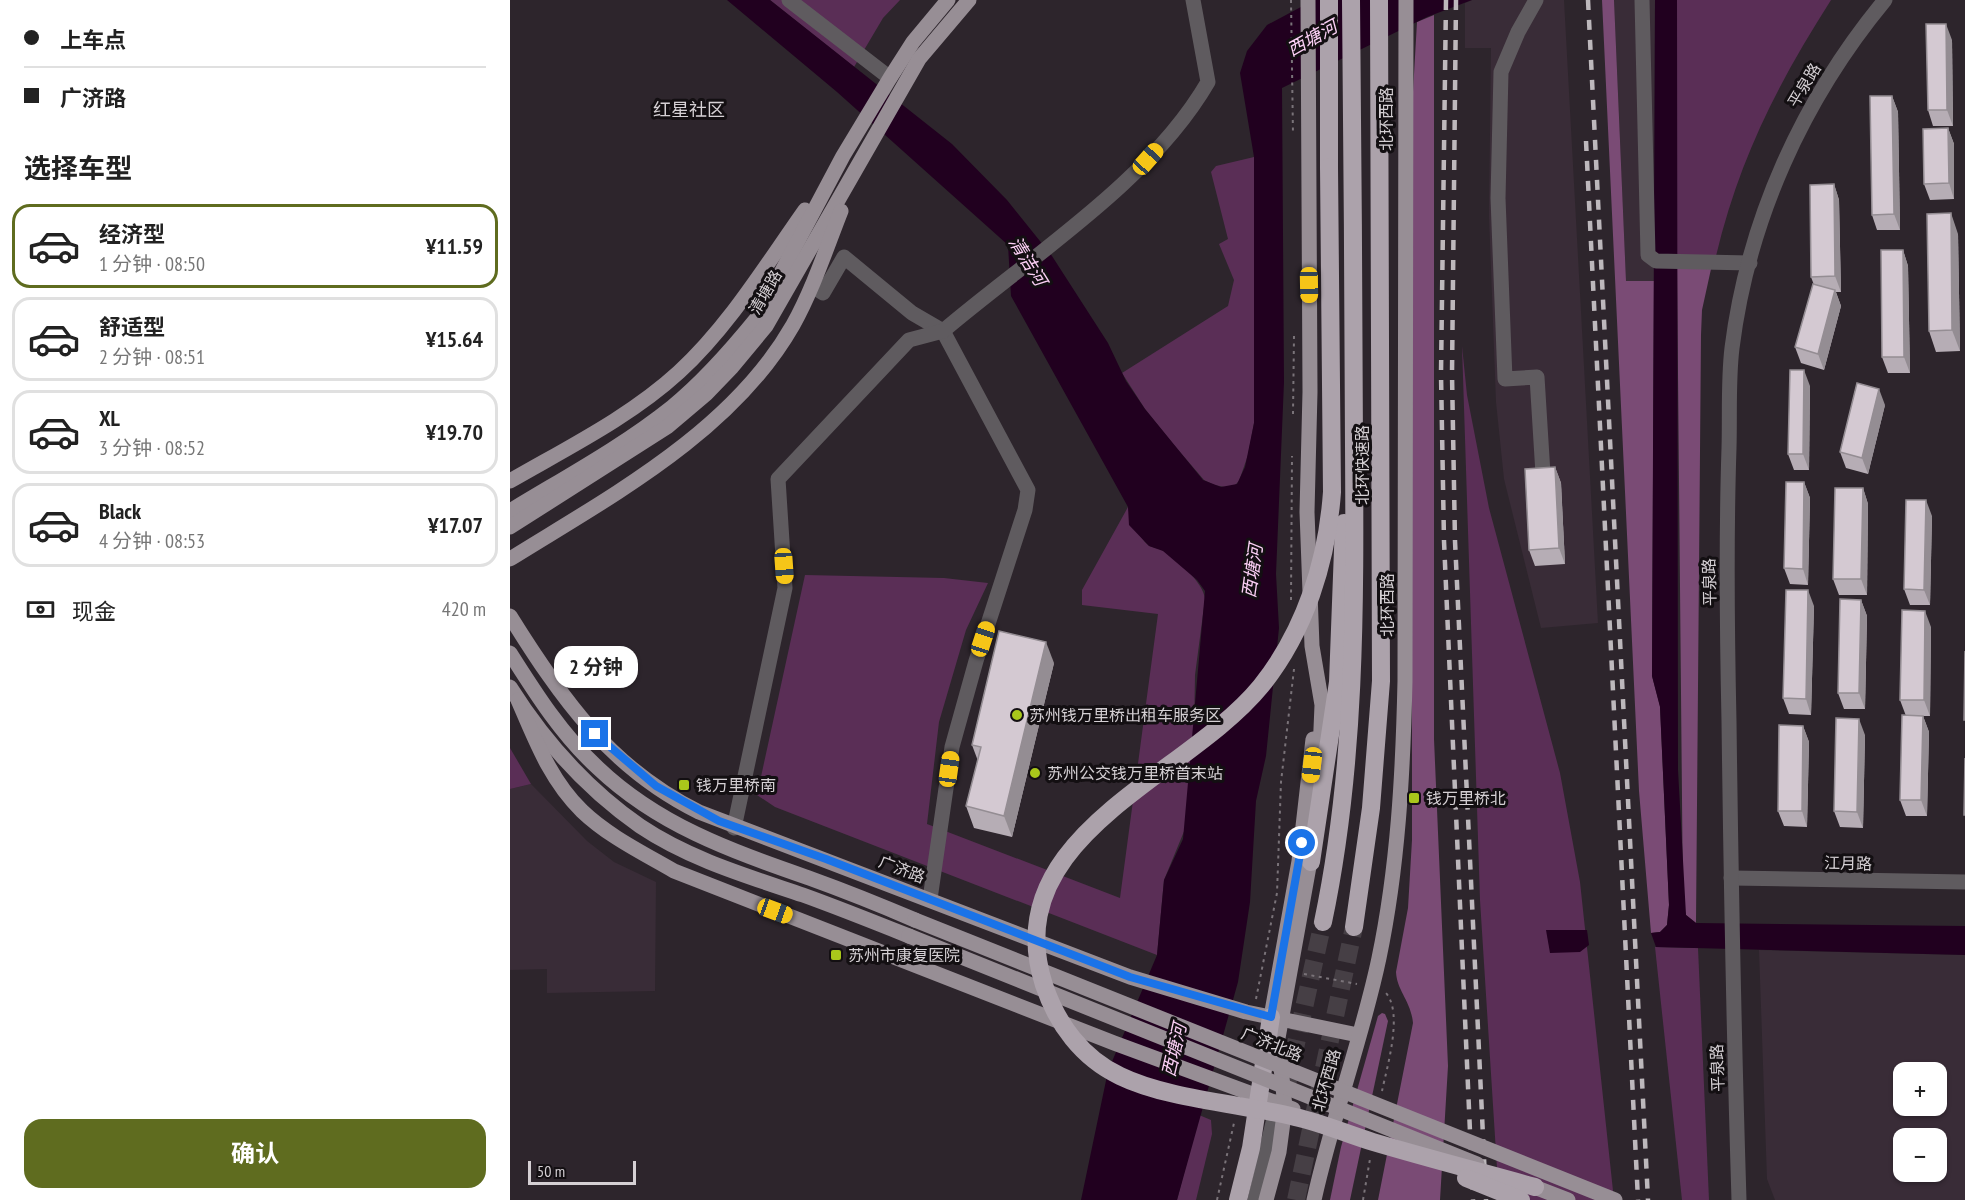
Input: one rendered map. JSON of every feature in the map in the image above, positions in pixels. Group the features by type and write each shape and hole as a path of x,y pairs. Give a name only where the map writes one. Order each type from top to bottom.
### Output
{"highway":[{"path":"1329,0 1332,492 1325,545 1312,594 1279,661 1247,702 1206,739 1107,813 1070,848 1056,869 1044,896 1038,921 1037,947 1047,994 1063,1026 1086,1053 1109,1070 1150,1087 1295,1116 1370,1148 1521,1200"},
{"name":"北环快速路","path":"1323,922 1334,864 1349,741 1352,681 1354,429 1352,0"},
{"name":"北环快速路","path":"1354,927 1371,808 1381,681 1379,0"},
{"path":"1311,862 1338,682 1341,549 1354,429"},
{"path":"1238,1200 1251,1148 1257,1095 1276,1018"},
{"path":"1370,1148 1535,1187"}],"main road":[{"name":"清塘路","path":"510,527 667,427 717,383 761,322 858,166 877,132 891,86 913,42 948,0"},
{"name":"清塘路","path":"510,511 670,408 708,375 761,322 843,156 864,121 891,86 969,0"},
{"path":"1285,971 1312,765 1314,729 1306,512 1310,392 1308,0"},
{"name":"北环西路","path":"1314,1200 1372,987 1392,883 1404,740 1406,0"},
{"path":"510,481 646,399 679,372 703,348 746,293 843,156"},
{"path":"510,559 654,469 732,401 777,350 793,326 812,286 858,166"},
{"name":"广济路","path":"510,616 556,688 602,741 667,794 734,828 930,899 1130,977 1242,1011 1358,1035"},
{"path":"1285,971 1311,862 1322,717 1321,692 1312,646"},
{"name":"广济北路","path":"510,653 567,736 598,769 652,811 724,848 842,890 1615,1200"},
{"path":"514,693 573,769 606,800 641,827 717,865 909,936 1568,1200"},
{"path":"514,693 541,753 568,794 589,817 640,852 705,885 1114,1043 1333,1124"},
{"name":"北环西路","path":"1266,1200 1279,1152 1283,1072 1276,1018 1285,971"}],"street":[{"path":"789,0 891,86"},
{"path":"734,828 785,588 778,479 909,340 943,331 1134,175 1190,113 1208,82 1193,0"},
{"path":"1536,0 1518,32 1501,72 1498,198 1505,379 1537,377 1543,474"},
{"path":"1642,0 1648,255 1656,261 1750,263"},
{"name":"平泉路","path":"1739,1200 1731,955 1726,539 1732,350 1750,263 1776,177 1807,112 1844,55 1885,0"},
{"path":"812,286 823,293 844,257 912,313 943,331 1028,490 1025,510 976,661 952,747 930,899"},
{"name":"江月路","path":"1731,878 1965,882"},
{"path":"1255,1200 1281,1105"}],"path":[{"path":"1291,0 1292,101"},
{"path":"1263,966 1372,987 1388,995 1394,1008 1393,1034 1381,1101"},
{"path":"1217,1200 1232,1141"},
{"path":"1363,1200 1370,1148"}],"shaded area":[{"path":"770,0 900,0 883,18 854,67"},
{"path":"1472,0 1564,0 1598,623 1541,628 1504,479 1496,402 1489,216 1491,48 1465,48 1465,3"},
{"path":"1602,0 1614,0 1626,281 1654,281 1652,676 1660,706 1669,905 1667,925 1660,932 1651,933 1639,791"},
{"path":"1614,0 1655,0 1654,281 1626,281"},
{"path":"1677,0 1831,0 1794,61 1762,123 1736,187 1716,256 1677,256"},
{"path":"1434,15 1434,739 1448,1066 1440,1200 1378,1200 1413,1023 1410,1008 1399,985 1396,972 1408,908 1412,840 1412,109 1417,22"},
{"path":"1254,157 1254,423 1248,455 1239,481 1234,486 1225,487 1204,480 1145,409 1122,373 1228,306 1234,280 1219,244 1228,239 1211,172 1216,166"},
{"path":"1677,268 1711,269 1702,310 1701,335 1696,923 1686,915 1683,905"},
{"path":"1462,346 1467,395 1489,508 1560,773 1580,882 1614,1200 1499,1200 1480,900"},
{"path":"1128,507 1135,528 1145,542 1162,550 1181,565 1200,586 1205,599 1195,675 1194,731 1185,829 1164,880 1157,955 775,807 757,795 805,575 944,578 988,583 966,630 939,722 927,824 1120,898 1158,614 1082,605 1082,590"},
{"path":"510,748 531,784 510,789"},
{"path":"531,784 587,841 614,862 656,882 655,991 547,993 547,969 510,970 510,789"},
{"path":"1655,947 1698,948 1709,1200 1682,1200"},
{"path":"1759,950 1965,955 1965,1200 1775,1200 1767,1179"},
{"path":"1382,1013 1388,1021 1350,1200 1330,1200 1341,1147 1378,1016"},
{"path":"1199,1115 1211,1120 1212,1134 1196,1200 1177,1200"}],"water":[{"path":"727,0 770,0 952,144 1007,200 1052,256 1108,343 1126,381 1145,409 1203,480 1221,487 1237,484 1245,467 1254,423 1254,157 1240,73 1247,51 1267,25 1314,0 1472,0 1427,17 1282,88 1284,382 1276,574 1279,628 1266,756 1256,801 1250,902 1238,982 1177,1200 1081,1200 1108,1071 1157,955 1164,880 1183,839 1205,591 1197,580 1163,551 1149,546 1129,525 1128,507 1011,296 1008,245 837,92"},
{"path":"1655,0 1677,0 1678,770 1686,915 1696,923 1965,926 1965,955 1656,947 1651,933 1660,932 1667,925 1669,905 1660,707 1652,676"},
{"path":"1546,930 1587,930 1589,945 1580,952 1550,953"}],"building":[{"path":"1926,24 1946,24 1947,110 1928,110"},
{"path":"1870,96 1892,96 1894,214 1872,215"},
{"path":"1948,128 1949,183 1924,184 1923,129"},
{"path":"1834,184 1835,276 1811,277 1810,185"},
{"path":"1951,213 1952,330 1929,331 1927,214"},
{"path":"1881,250 1903,250 1904,357 1882,357"},
{"path":"1813,284 1835,290 1818,354 1795,347"},
{"path":"1790,370 1804,370 1803,454 1788,454"},
{"path":"1857,383 1879,389 1862,458 1840,452"},
{"path":"1555,467 1559,548 1529,550 1525,469"},
{"path":"1786,482 1804,482 1803,569 1784,568"},
{"path":"1835,488 1863,488 1861,579 1833,579"},
{"path":"1906,500 1926,500 1924,590 1904,589"},
{"path":"1786,590 1808,590 1806,699 1783,698"},
{"path":"1840,599 1861,600 1859,693 1838,693"},
{"path":"1902,610 1925,611 1924,700 1900,700"},
{"name":"苏州钱万里桥出租车服务区","path":"999,631 1046,642 1004,816 966,806 981,747 972,745"},
{"path":"1965,651 1965,720 1964,720"},
{"path":"1902,715 1923,716 1921,800 1900,800"},
{"path":"1836,718 1859,719 1857,812 1834,811"},
{"path":"1779,725 1803,726 1802,811 1778,811"},
{"path":"1965,758 1965,815 1964,815"}],"tunnel":[{"path":"1287,1084 1323,922"},
{"path":"1296,1200 1354,927"}],"railway":[{"path":"1446,0 1441,374 1444,541 1473,1200"},
{"path":"1456,0 1452,374 1455,541 1486,1200"},
{"path":"1588,0 1648,1200"},
{"path":"1586,141 1638,1200"}],"place":[{"name":"苏州钱万里桥出租车服务区","path":"1017,715"},
{"name":"苏州公交钱万里桥首末站","path":"1035,773"},
{"name":"钱万里桥南","path":"684,785"},
{"name":"钱万里桥北","path":"1414,798"},
{"name":"苏州市康复医院","path":"836,955"}],"district":[{"name":"红星社区","path":"689,109"}],"route":[{"path":"595,734 641,775 667,794 719,821 826,859 1130,977 1242,1011 1271,1017 1302,843"}],"water label":[{"name":"西塘河","path":"1312,38"},
{"name":"清洁河","path":"1028,261"},
{"name":"西塘河","path":"1252,571"},
{"name":"西塘河","path":"1174,1050"}]}
